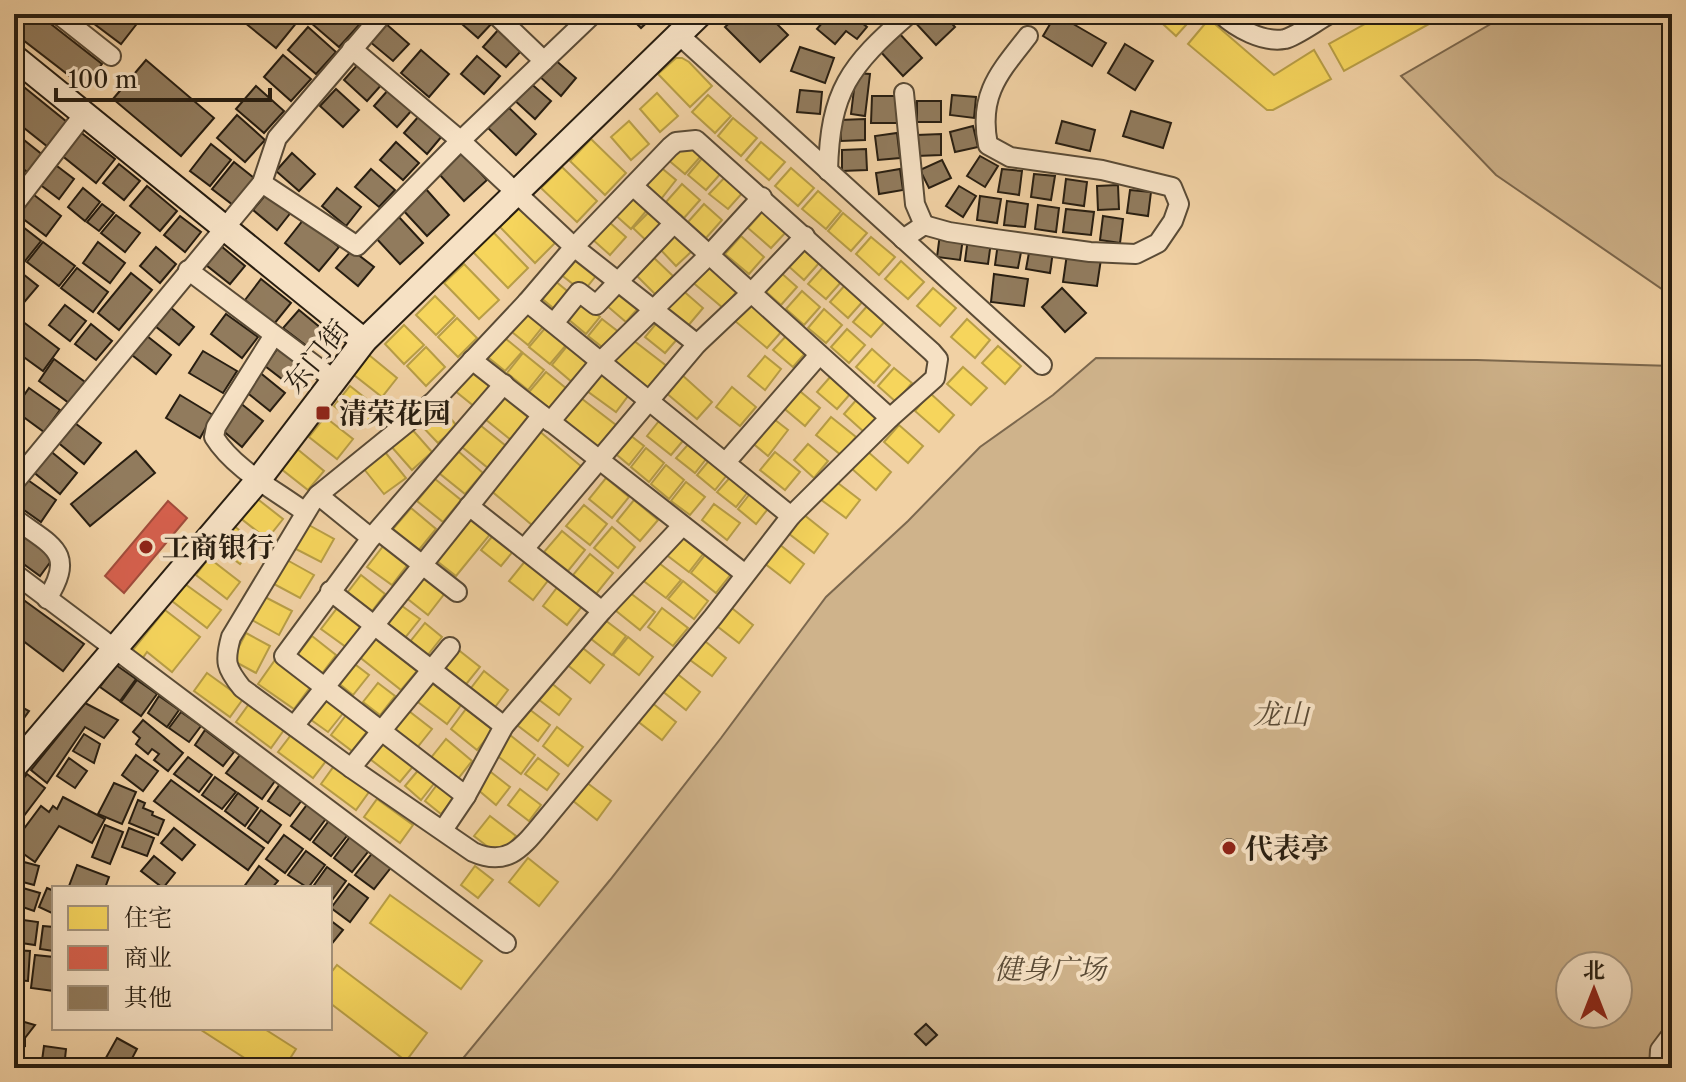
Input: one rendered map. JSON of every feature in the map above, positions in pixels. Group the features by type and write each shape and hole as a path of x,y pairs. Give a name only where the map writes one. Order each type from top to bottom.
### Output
{"street":[{"path":"58,14 111,56"},
{"path":"14,483 262,183 277,138 383,14"},
{"path":"495,14 544,61"},
{"name":"东门街","path":"14,748 108,646 254,475 360,338 680,24 700,14"},
{"path":"828,171 829,131 839,93 860,61 909,14"},
{"path":"1221,14 1231,23 1258,36 1285,39 1330,14"},
{"path":"262,183 357,246 544,61 582,17"},
{"path":"680,24 828,171 1042,365"},
{"path":"903,239 924,225 949,232 1090,252 1136,254 1158,243 1173,221 1179,204 1172,187 1102,170 1010,157 988,145 983,124 988,95 999,73 1028,36"},
{"path":"352,49 461,141 574,247 697,344"},
{"path":"14,57 360,338"},
{"path":"904,93 913,190 924,225"},
{"path":"14,205 84,114"},
{"path":"696,140 938,359 935,378 791,516 713,617 525,844 505,857 490,860 473,852 351,768 242,688 229,672 226,655 231,637 318,495 434,401 633,186 676,142 696,140"},
{"path":"633,186 890,418"},
{"path":"294,726 469,506 546,418 709,255 762,197"},
{"path":"554,323 579,292 596,305 674,223"},
{"path":"524,549 697,344 805,236"},
{"path":"188,270 329,376"},
{"path":"527,302 791,516"},
{"path":"274,335 216,427 214,437 220,447 305,512"},
{"path":"726,462 819,355"},
{"path":"472,360 745,574"},
{"path":"466,796 284,656 375,534 504,384"},
{"path":"318,495 422,564 457,592"},
{"path":"469,506 602,611"},
{"path":"14,518 56,549 63,566 58,583 47,599"},
{"path":"443,830 466,796 504,726 602,611 682,526"},
{"path":"14,573 506,943"},
{"path":"330,591 504,726"},
{"name":"东门街","path":"14,767 108,646"},
{"path":"351,768 450,647"},
{"path":"1659,1068 1660,1050 1672,1034"}],"green space":[{"path":"1508,14 1672,14 1672,296 1496,175 1401,76"},
{"name":"龙山","path":"1096,358 1477,360 1672,366 1672,1068 455,1068 610,880 826,597 908,521 980,447 1053,395"}],"building: 住宅":[{"path":"1152,14 1196,14 1176,36"},
{"path":"1383,14 1424,14 1429,24 1344,71 1329,44"},
{"path":"1209,19 1274,75 1314,50 1331,79 1273,110 1267,110 1188,44"},
{"path":"676,58 689,62 712,86 690,107 658,74"},
{"path":"657,93 678,116 660,132 640,109"},
{"path":"708,95 731,116 715,133 692,112"},
{"path":"733,118 757,138 741,156 718,136"},
{"path":"629,121 649,144 631,160 611,137"},
{"path":"591,139 626,173 605,195 570,161"},
{"path":"683,141 701,156 685,174 667,159"},
{"path":"761,142 785,162 769,180 746,160"},
{"path":"704,156 722,172 706,190 688,175"},
{"path":"658,165 676,180 661,199 642,183"},
{"path":"562,167 597,201 577,222 541,188"},
{"path":"791,168 814,188 798,206 775,186"},
{"path":"726,176 744,191 728,209 709,194"},
{"path":"682,184 700,200 684,218 666,202"},
{"path":"818,191 841,211 826,229 802,209"},
{"path":"629,195 647,210 631,229 613,213"},
{"path":"704,204 722,220 706,238 688,222"},
{"path":"520,207 555,243 535,263 500,227"},
{"path":"764,210 787,231 771,248 748,228"},
{"path":"650,211 667,227 651,245 633,228"},
{"path":"843,213 867,233 851,251 828,231"},
{"path":"608,221 626,237 610,255 592,239"},
{"path":"493,232 528,268 508,288 473,252"},
{"path":"673,232 692,251 676,266 658,247"},
{"path":"741,236 764,257 749,274 725,254"},
{"path":"871,237 895,257 879,275 856,254"},
{"path":"802,246 820,262 804,280 786,264"},
{"path":"575,253 599,272 583,292 559,273"},
{"path":"651,255 673,276 655,294 634,273"},
{"path":"901,261 924,282 908,299 885,279"},
{"path":"706,263 738,290 723,308 691,281"},
{"path":"464,264 499,300 479,319 444,283"},
{"path":"824,266 842,281 826,299 808,284"},
{"path":"779,271 797,287 781,305 763,289"},
{"path":"554,280 572,295 558,312 540,297"},
{"path":"846,284 864,300 848,318 830,302"},
{"path":"680,288 703,308 687,327 663,308"},
{"path":"933,288 956,308 940,326 917,306"},
{"path":"620,289 640,306 626,322 606,305"},
{"path":"802,291 820,307 804,325 786,309"},
{"path":"435,296 455,316 436,335 416,315"},
{"path":"582,302 600,317 586,334 568,319"},
{"path":"750,303 782,331 767,348 735,321"},
{"path":"869,304 887,319 871,337 853,322"},
{"path":"523,308 544,325 528,345 507,328"},
{"path":"824,309 842,325 826,343 808,328"},
{"path":"457,318 477,338 458,357 438,337"},
{"path":"602,319 620,333 606,350 588,336"},
{"path":"967,319 990,340 975,358 951,337"},
{"path":"659,320 679,337 665,353 645,337"},
{"path":"404,325 424,345 404,364 385,344"},
{"path":"546,327 567,344 550,364 529,347"},
{"path":"847,329 865,345 849,363 831,347"},
{"path":"500,334 522,352 505,371 484,354"},
{"path":"788,334 807,351 793,367 773,350"},
{"path":"629,337 668,367 650,390 611,360"},
{"path":"568,345 590,363 573,383 552,365"},
{"path":"998,346 1021,366 1005,384 982,363"},
{"path":"426,347 445,367 426,386 407,366"},
{"path":"872,349 890,365 874,383 856,367"},
{"path":"523,353 544,370 528,390 507,373"},
{"path":"369,355 397,378 382,397 354,375"},
{"path":"765,356 781,369 765,390 748,376"},
{"path":"963,367 987,388 971,405 947,384"},
{"path":"894,368 912,383 896,402 878,386"},
{"path":"469,370 491,386 475,407 454,390"},
{"path":"602,371 631,392 616,412 587,391"},
{"path":"546,372 567,389 550,409 529,392"},
{"path":"681,374 712,402 697,419 665,392"},
{"path":"831,376 851,393 837,409 817,392"},
{"path":"350,386 378,408 362,428 334,406"},
{"path":"732,387 756,407 740,426 716,407"},
{"path":"795,387 820,408 805,426 780,405"},
{"path":"930,393 954,415 939,432 915,411"},
{"path":"577,395 616,425 598,448 559,418"},
{"path":"503,397 529,418 511,440 485,419"},
{"path":"858,398 878,415 864,432 844,414"},
{"path":"439,405 457,426 438,443 419,423"},
{"path":"663,416 687,436 671,455 647,436"},
{"path":"770,416 788,430 768,456 750,441"},
{"path":"325,417 353,439 337,459 309,437"},
{"path":"831,417 856,437 841,455 816,435"},
{"path":"480,425 506,446 488,468 462,447"},
{"path":"899,425 923,446 908,463 884,442"},
{"path":"410,427 432,452 412,470 390,445"},
{"path":"538,430 582,467 532,525 489,489"},
{"path":"626,432 644,446 629,465 611,450"},
{"path":"692,440 710,454 695,473 676,458"},
{"path":"808,444 828,461 814,478 794,460"},
{"path":"296,448 324,471 308,490 280,468"},
{"path":"646,448 664,463 649,482 631,467"},
{"path":"458,451 483,473 465,494 439,473"},
{"path":"867,451 891,472 876,490 851,468"},
{"path":"385,452 406,478 384,494 364,469"},
{"path":"775,452 800,472 785,490 760,470"},
{"path":"712,457 730,471 715,490 697,475"},
{"path":"666,465 684,480 669,499 651,484"},
{"path":"733,474 751,488 736,507 717,492"},
{"path":"606,478 629,497 612,518 589,499"},
{"path":"435,479 461,500 443,522 417,501"},
{"path":"834,480 860,500 846,518 820,499"},
{"path":"686,482 705,497 690,515 671,501"},
{"path":"753,490 771,505 756,524 738,509"},
{"path":"255,497 283,519 267,539 239,517"},
{"path":"634,500 658,520 640,541 617,521"},
{"path":"714,504 740,523 727,540 702,520"},
{"path":"584,505 607,524 590,545 566,526"},
{"path":"411,508 436,529 418,551 393,529"},
{"path":"469,513 492,532 456,576 433,558"},
{"path":"803,514 828,534 814,553 788,533"},
{"path":"307,524 334,539 321,562 294,548"},
{"path":"234,526 256,543 240,564 218,547"},
{"path":"612,527 635,547 618,568 594,548"},
{"path":"562,531 585,550 568,571 544,552"},
{"path":"495,533 515,549 501,566 481,550"},
{"path":"678,534 703,554 689,572 664,553"},
{"path":"779,544 804,564 790,583 764,563"},
{"path":"384,545 408,564 392,585 367,567"},
{"path":"590,554 613,573 596,594 573,575"},
{"path":"705,555 731,574 716,593 691,573"},
{"path":"209,558 240,582 227,599 196,575"},
{"path":"287,560 314,575 300,598 274,584"},
{"path":"526,560 550,578 533,600 509,581"},
{"path":"655,560 681,580 666,598 641,579"},
{"path":"361,575 385,594 369,615 344,597"},
{"path":"421,575 445,593 428,615 404,596"},
{"path":"683,581 708,601 694,619 668,599"},
{"path":"185,584 221,610 207,628 172,601"},
{"path":"559,585 584,604 567,625 543,606"},
{"path":"629,592 655,612 640,630 615,610"},
{"path":"265,597 292,611 279,635 252,620"},
{"path":"728,605 753,625 739,643 713,623"},
{"path":"402,606 420,619 404,639 387,625"},
{"path":"338,607 362,625 346,647 321,629"},
{"path":"662,608 688,628 673,646 648,627"},
{"path":"165,610 200,637 172,672 147,652 142,659 132,651"},
{"path":"601,617 626,636 612,655 586,635"},
{"path":"425,623 442,637 427,656 409,643"},
{"path":"246,633 270,646 256,673 232,660"},
{"path":"312,636 336,655 320,676 295,658"},
{"path":"372,636 417,671 401,690 357,655"},
{"path":"628,637 653,657 639,675 613,655"},
{"path":"701,638 726,658 712,676 686,657"},
{"path":"579,645 604,665 590,683 565,663"},
{"path":"456,648 480,667 463,688 439,669"},
{"path":"275,660 311,686 294,709 258,684"},
{"path":"352,662 369,675 353,695 336,681"},
{"path":"484,671 508,690 492,711 468,692"},
{"path":"675,672 700,692 686,710 661,690"},
{"path":"207,673 243,699 230,717 194,691"},
{"path":"428,680 461,705 447,724 414,699"},
{"path":"550,682 571,699 559,715 538,699"},
{"path":"378,683 395,696 380,715 363,702"},
{"path":"323,696 344,712 328,732 307,717"},
{"path":"651,702 676,722 662,740 636,720"},
{"path":"249,704 284,730 271,748 236,722"},
{"path":"405,708 432,729 416,749 389,727"},
{"path":"466,709 493,730 477,750 451,729"},
{"path":"529,709 550,725 538,741 517,725"},
{"path":"347,714 368,730 352,751 331,735"},
{"path":"557,727 583,747 568,766 543,746"},
{"path":"291,735 326,761 313,778 278,752"},
{"path":"510,735 535,755 521,774 495,754"},
{"path":"381,737 415,764 400,782 366,756"},
{"path":"446,739 472,761 457,780 430,759"},
{"path":"538,758 559,774 547,790 525,774"},
{"path":"334,766 369,792 356,810 321,784"},
{"path":"420,768 436,781 421,800 405,786"},
{"path":"487,769 510,787 496,805 477,789"},
{"path":"439,782 456,796 441,814 425,801"},
{"path":"586,782 611,801 597,820 572,800"},
{"path":"520,789 541,805 529,821 508,805"},
{"path":"377,799 413,825 400,843 364,817"},
{"path":"490,816 516,836 507,847 492,850 474,836"},
{"path":"528,858 558,882 539,906 509,882"},
{"path":"475,866 493,880 478,898 461,885"},
{"path":"390,895 482,961 461,989 370,923"},
{"path":"337,965 427,1033 406,1061 332,1005 332,971"},
{"path":"201,1030 266,1030 296,1049 284,1068 260,1068"}],"building: 商业":[{"name":"工商银行","path":"168,501 187,518 124,593 105,576"}],"building: 其他":[{"path":"28,14 38,14 102,64 84,87 14,33"},
{"path":"81,14 130,14 139,21 121,44"},
{"path":"234,14 289,14 298,21 276,48"},
{"path":"319,14 346,14 359,25 339,47 311,23"},
{"path":"459,14 486,14 494,21 478,38 455,18"},
{"path":"627,14 656,14 641,28"},
{"path":"739,14 767,14 788,35 760,62 725,27"},
{"path":"825,14 851,14 867,27 857,39 846,31 835,44 817,29 828,16"},
{"path":"917,14 943,14 955,27 936,45 912,19"},
{"path":"1056,14 1106,43 1092,66 1043,36"},
{"path":"385,23 409,44 393,61 369,41"},
{"path":"308,27 336,52 316,74 288,50"},
{"path":"499,29 522,50 506,67 483,47"},
{"path":"898,32 922,58 903,76 879,50"},
{"path":"1125,44 1153,61 1135,90 1108,73"},
{"path":"800,47 834,58 825,83 791,71"},
{"path":"421,50 449,74 429,97 401,73"},
{"path":"283,55 311,79 291,101 264,77"},
{"path":"477,56 500,76 484,94 461,74"},
{"path":"553,58 576,78 561,96 538,75"},
{"path":"146,60 214,118 181,156 113,99"},
{"path":"360,62 383,83 367,101 344,80"},
{"path":"856,73 870,74 865,116 851,114"},
{"path":"14,79 67,122 48,147 14,120"},
{"path":"528,81 551,101 535,119 512,98"},
{"path":"256,86 284,111 264,133 236,109"},
{"path":"336,89 359,110 343,127 320,106"},
{"path":"389,89 412,110 397,127 374,106"},
{"path":"800,90 822,92 820,114 797,112"},
{"path":"952,95 976,97 974,118 950,115"},
{"path":"872,96 897,96 897,123 871,123"},
{"path":"917,101 941,101 941,122 917,122"},
{"path":"507,106 536,134 516,155 487,127"},
{"path":"1131,111 1171,123 1163,148 1123,136"},
{"path":"237,115 265,140 245,162 217,138"},
{"path":"419,116 442,136 427,154 404,133"},
{"path":"865,119 865,140 841,141 840,120"},
{"path":"1062,121 1095,130 1090,151 1056,143"},
{"path":"973,126 978,147 955,152 950,132"},
{"path":"79,131 115,159 96,183 60,154"},
{"path":"14,132 44,156 30,174 14,162"},
{"path":"897,133 900,158 878,160 875,136"},
{"path":"941,134 941,155 917,156 917,135"},
{"path":"396,142 419,163 403,180 380,160"},
{"path":"211,144 231,160 210,186 190,171"},
{"path":"866,149 867,170 842,171 842,150"},
{"path":"292,153 315,174 299,191 276,171"},
{"path":"462,153 487,180 464,201 439,174"},
{"path":"980,156 998,166 985,187 967,176"},
{"path":"942,160 951,178 929,188 920,170"},
{"path":"234,162 254,178 233,205 212,189"},
{"path":"53,163 74,179 59,199 38,183"},
{"path":"119,164 140,181 124,200 103,183"},
{"path":"371,169 395,190 379,207 355,187"},
{"path":"900,169 903,190 879,194 876,173"},
{"path":"1002,169 1022,171 1019,195 998,192"},
{"path":"1034,174 1055,176 1051,200 1031,197"},
{"path":"1066,179 1087,182 1084,206 1063,203"},
{"path":"1118,185 1119,209 1098,210 1097,186"},
{"path":"147,186 177,211 160,231 130,206"},
{"path":"959,186 976,196 963,217 946,206"},
{"path":"83,188 100,202 85,221 68,207"},
{"path":"337,188 361,207 346,226 322,206"},
{"path":"425,188 449,215 427,236 402,209"},
{"path":"1130,190 1151,192 1148,216 1127,213"},
{"path":"29,191 61,216 46,236 14,212"},
{"path":"268,192 292,211 277,230 253,210"},
{"path":"980,196 1001,199 997,223 977,220"},
{"path":"1007,201 1028,204 1025,227 1004,225"},
{"path":"102,204 114,213 99,231 87,222"},
{"path":"1038,205 1059,208 1056,232 1035,229"},
{"path":"1066,209 1094,212 1091,235 1063,232"},
{"path":"116,215 140,233 125,252 101,233"},
{"path":"180,216 201,232 185,252 164,235"},
{"path":"398,216 423,243 400,264 375,237"},
{"path":"1103,216 1123,219 1120,243 1100,240"},
{"path":"304,219 339,247 319,271 285,243"},
{"path":"14,220 41,241 25,261 14,252"},
{"path":"940,234 963,238 960,260 937,257"},
{"path":"968,238 991,242 988,264 965,261"},
{"path":"43,242 75,266 59,286 27,262"},
{"path":"98,242 125,263 110,283 83,263"},
{"path":"998,243 1022,247 1018,268 995,265"},
{"path":"221,246 245,266 230,284 206,265"},
{"path":"156,247 176,264 160,283 140,266"},
{"path":"1030,247 1053,251 1050,273 1026,269"},
{"path":"352,250 374,267 358,286 336,268"},
{"path":"1067,254 1101,259 1097,286 1063,282"},
{"path":"77,268 108,292 93,312 61,288"},
{"path":"18,270 38,286 20,307 14,302 14,276"},
{"path":"131,273 152,290 119,330 98,313"},
{"path":"994,274 1028,279 1024,306 991,302"},
{"path":"261,279 291,303 274,324 245,300"},
{"path":"1062,288 1086,313 1065,332 1042,307"},
{"path":"65,305 86,321 70,341 49,325"},
{"path":"170,307 194,327 179,345 155,326"},
{"path":"299,310 322,329 308,347 283,328"},
{"path":"226,314 258,337 242,358 211,334"},
{"path":"14,315 59,349 43,371 14,350"},
{"path":"91,324 112,341 96,360 75,344"},
{"path":"147,336 171,355 156,374 132,355"},
{"path":"278,348 305,368 291,386 265,366"},
{"path":"203,351 237,371 223,393 189,373"},
{"path":"54,359 85,382 69,403 39,381"},
{"path":"258,371 285,393 270,411 245,391"},
{"path":"29,388 60,410 44,432 14,410"},
{"path":"180,395 213,415 200,438 166,418"},
{"path":"239,402 263,421 242,447 221,429"},
{"path":"71,420 101,443 84,464 55,440"},
{"path":"48,449 77,473 60,494 31,470"},
{"path":"136,451 155,473 90,526 71,504"},
{"path":"25,478 56,500 41,522 14,503 14,494"},
{"path":"19,530 54,557 40,576 14,557 14,537"},
{"path":"14,593 84,644 63,671 14,634"},
{"path":"116,665 136,679 120,701 100,687"},
{"path":"137,680 157,694 141,716 121,702"},
{"path":"159,696 179,710 167,727 148,713"},
{"path":"14,703 29,711 14,732"},
{"path":"85,703 118,720 104,738 85,727 47,783 31,770"},
{"path":"181,712 201,726 189,742 169,728"},
{"path":"143,720 183,753 168,771 154,760 159,754 152,749 148,754 136,744 140,738 133,732"},
{"path":"205,730 234,752 223,766 195,745"},
{"path":"84,734 100,744 94,763 73,751"},
{"path":"136,755 158,771 143,791 122,775"},
{"path":"240,755 275,781 262,799 226,773"},
{"path":"188,757 212,775 199,792 174,774"},
{"path":"69,758 87,771 75,788 57,776"},
{"path":"27,774 45,788 14,829 14,790"},
{"path":"215,777 236,792 222,809 202,795"},
{"path":"171,780 264,848 248,870 154,801"},
{"path":"114,783 136,792 122,824 98,814"},
{"path":"280,784 302,800 290,816 268,801"},
{"path":"238,793 258,808 245,826 225,811"},
{"path":"63,797 105,819 92,843 59,826 35,862 14,847 14,842 41,806 49,812 53,806 57,809"},
{"path":"138,800 145,803 143,808 153,812 152,815 164,820 158,835 129,823"},
{"path":"309,802 328,816 310,840 291,826"},
{"path":"261,810 281,825 268,843 248,828"},
{"path":"331,818 350,832 331,856 313,842"},
{"path":"105,825 123,832 110,864 92,857"},
{"path":"129,828 154,838 147,856 122,847"},
{"path":"174,828 195,845 182,860 161,843"},
{"path":"352,834 371,848 352,872 334,858"},
{"path":"284,835 303,849 285,873 266,859"},
{"name":"代表亭","path":"1229,839 1237,847 1229,855 1221,847"},
{"path":"306,851 325,865 309,886 288,875"},
{"path":"374,851 393,865 374,889 355,875"},
{"path":"154,856 175,873 165,886 160,886 141,871"},
{"path":"24,862 39,866 34,885 19,881"},
{"path":"77,865 109,877 106,886 69,886"},
{"path":"259,866 278,881 274,886 244,886"},
{"path":"327,867 346,881 332,900 332,886 313,886"},
{"path":"349,884 368,898 350,922 332,907"},
{"path":"16,886 40,893 34,911 14,904"},
{"path":"47,888 52,890 52,913 39,907"},
{"path":"16,919 38,922 35,945 14,942"},
{"path":"332,922 343,930 332,944"},
{"path":"43,926 52,927 52,951 40,949"},
{"path":"14,950 30,951 28,981 14,980"},
{"path":"35,955 52,957 52,991 31,988"},
{"path":"14,1019 35,1025 25,1038 25,1046 14,1043"},
{"path":"926,1024 937,1035 926,1045 915,1034"},
{"path":"117,1038 137,1049 127,1068 112,1068 103,1063"},
{"path":"44,1046 66,1049 64,1068 41,1068"}],"place":[{"name":"清荣花园","path":"323,413"},
{"name":"工商银行","path":"146,547"},
{"name":"代表亭","path":"1229,848"}],"park label":[{"name":"健身广场","path":"1050,969"}]}
